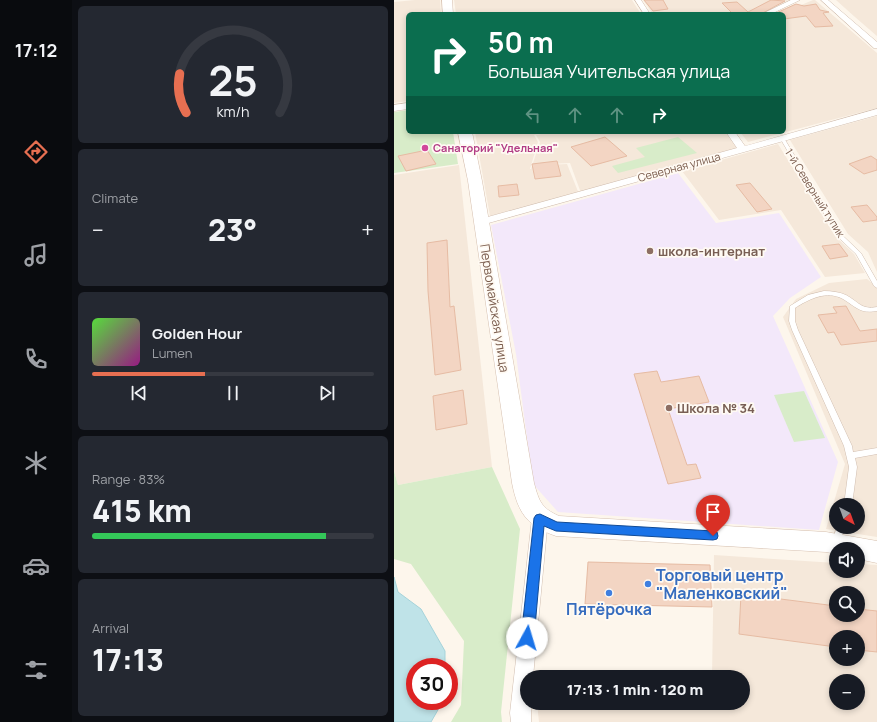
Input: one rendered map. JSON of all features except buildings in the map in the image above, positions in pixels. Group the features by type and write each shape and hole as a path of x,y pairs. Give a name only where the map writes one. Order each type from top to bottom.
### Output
{"main road":[{"path":"447,0 448,12"},
{"name":"Первомайская улица","path":"465,134 523,483 528,505 540,518"},
{"path":"540,518 556,526 826,542 838,536 877,552"}],"street":[{"path":"638,0 646,12"},
{"path":"770,12 797,0"},
{"path":"824,0 877,46"},
{"path":"394,108 406,106"},
{"name":"Северная улица","path":"481,222 877,112"},
{"path":"732,134 743,149"},
{"path":"521,722 520,713 540,518"}],"lane":[{"name":"1-й Северный тупик","path":"782,138 840,236 858,253 877,286"},
{"path":"849,498 853,467 848,446 795,330 792,321 792,307 800,301 814,295 828,293 842,296 855,304 857,308 864,310 877,309"},
{"path":"850,456 877,451"}],"shaded area":[{"path":"440,0 441,12 406,12 406,101 394,103 394,2"},
{"path":"454,0 632,0 640,12 456,12"},
{"path":"643,0 789,0 762,12 652,12"},
{"path":"815,0 877,53 877,108 786,132 786,12 785,12"},
{"path":"836,0 877,0 877,36 855,17"},
{"path":"877,116 877,272 868,252 848,234 790,140"},
{"path":"475,134 539,134 534,135 538,142 530,169 546,168 547,165 567,164 579,194 490,216"},
{"path":"731,134 741,149 581,193 570,163 546,164 546,167 531,169 540,142 536,135"},
{"path":"742,134 778,134 748,142"},
{"path":"778,144 835,236 854,254 865,273 825,277 781,210 719,220 682,171"},
{"path":"459,165 492,467 398,485 394,471 394,175"},
{"path":"678,173 716,223 779,213 821,277 790,298 773,316 838,462 819,530 558,512 533,484 516,354 491,225"},
{"path":"867,279 877,287 877,537 858,534 865,534 865,498 835,498 845,464 783,317 796,299 829,283"},
{"path":"829,519 829,529 826,529"},
{"path":"714,555 829,563 829,578 865,578 865,564 877,565 877,722 539,722 538,710 750,710 750,670 712,670"}],"green space":[{"name":"Санаторий \"Удельная\"","path":"406,110 406,134 453,134 458,164 394,173 394,112"},
{"path":"678,137 697,153 618,173 612,166 645,157 636,148"},
{"path":"804,391 825,438 794,442 774,395"},
{"path":"492,467 520,529 501,712 502,722 451,722 461,705 464,641 411,564 394,559 394,471 398,485"}],"water":[{"path":"394,577 398,592 421,609 445,651 445,658 406,658 406,710 438,710 431,722 394,722"}],"place":[{"name":"Санаторий \"Удельная\"","path":"425,148"},
{"name":"школа-интернат","path":"650,251"},
{"name":"Школа № 34","path":"669,408"},
{"name":"Торговый центр \"Маленковский\"","path":"648,584"},
{"name":"Пятёрочка","path":"609,593"}],"route":[{"path":"527,638 540,518 556,526 713,536"}]}
